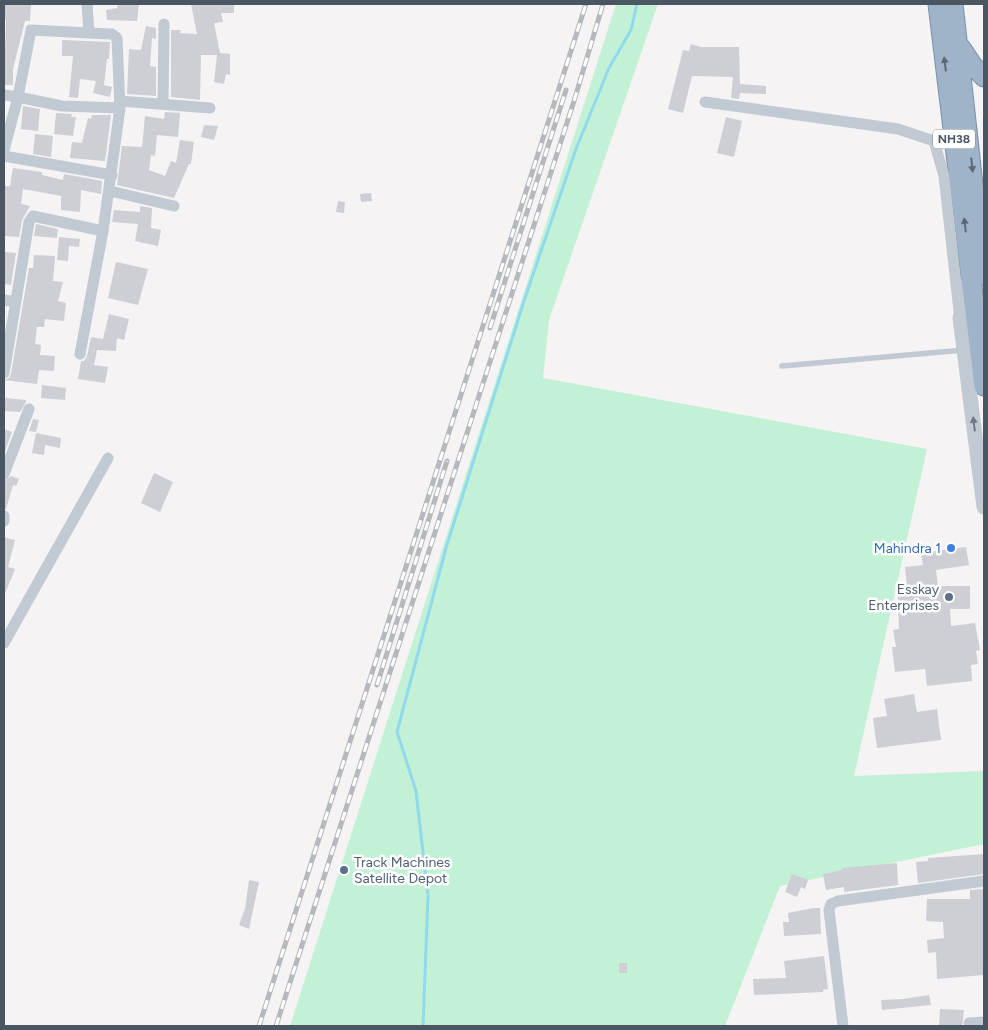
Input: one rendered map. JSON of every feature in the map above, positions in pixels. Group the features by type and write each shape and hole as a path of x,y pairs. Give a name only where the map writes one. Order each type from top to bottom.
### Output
{"highway":[{"name":"NH38","path":"938,4 977,277"},
{"name":"NH38","path":"954,4 960,47 984,386"},
{"path":"960,47 973,66 984,77"}],"street":[{"path":"87,4 89,33"},
{"path":"162,104 164,24"},
{"path":"4,150 18,98 31,30 112,34 117,38 120,104 112,175 80,354"},
{"path":"4,95 62,106 162,104 210,108"},
{"path":"705,102 898,129 934,142 944,176 984,507"},
{"path":"4,156 112,175"},
{"path":"110,191 174,206"},
{"path":"4,373 29,222 33,216 46,217 103,232"},
{"path":"960,318 977,277"},
{"path":"4,300 16,302"},
{"path":"4,474 29,409"},
{"path":"4,643 108,458"},
{"path":"4,516 4,521"},
{"path":"843,1026 829,910 831,904 838,901 889,893 984,881"},
{"path":"969,1023 984,1022"}],"lane":[{"path":"782,366 965,350"}],"green space":[{"path":"616,4 658,4 549,320 543,378 927,449 854,776 984,771 984,844 780,886 725,1026 290,1026"}],"building":[{"path":"4,4 31,4 30,21 25,21 13,69 13,85 4,85 6,20 4,19"},
{"path":"118,4 139,4 137,21 107,20 106,10 117,8"},
{"path":"191,4 234,4 234,13 221,13 223,22 214,23 220,53 230,54 230,75 226,74 224,84 214,82 217,55 201,55 200,100 171,97 171,30 181,30 180,33 197,34"},
{"path":"146,26 156,28 156,39 152,38 150,66 156,67 156,96 127,94 129,49 141,50"},
{"path":"62,40 110,42 104,85 112,87 110,97 93,93 96,81 80,79 78,98 69,97 73,56 62,56"},
{"path":"691,44 701,47 739,47 740,84 766,86 766,94 740,93 739,99 731,98 733,77 692,76 683,113 668,109 683,50 689,51"},
{"path":"23,106 40,109 38,131 21,129"},
{"path":"165,112 180,113 178,137 157,135 155,156 151,155 149,170 165,176 171,161 176,163 180,140 194,142 191,164 189,164 174,198 117,185 122,146 142,147 145,116 164,119"},
{"path":"56,113 72,114 71,117 76,117 73,136 54,134"},
{"path":"92,115 111,115 105,161 70,158 72,142 82,143 88,118 91,119"},
{"path":"726,117 742,121 734,157 717,153"},
{"path":"204,125 218,126 214,140 201,137"},
{"path":"35,134 53,136 51,157 33,154"},
{"path":"13,168 42,172 42,175 63,180 64,174 102,181 101,194 81,190 80,212 61,210 61,196 23,189 21,204 30,206 22,220 19,237 4,236 4,186 10,186"},
{"path":"371,193 372,201 361,202 360,194"},
{"path":"338,201 345,202 344,213 336,212"},
{"path":"140,206 152,208 151,228 161,230 158,246 135,241 138,224 112,222 114,210 140,212"},
{"path":"36,224 58,229 57,238 34,236"},
{"path":"59,237 80,239 79,247 69,246 68,261 57,260"},
{"path":"4,252 16,253 11,285 4,284"},
{"path":"34,255 55,256 53,281 63,282 58,301 66,303 64,321 45,319 44,327 37,327 35,344 41,345 40,355 55,356 54,371 39,370 37,384 4,380 9,378 11,374 29,268 33,268"},
{"path":"116,262 148,269 138,305 108,298"},
{"path":"109,314 129,319 124,340 117,338 116,351 97,350 94,365 108,367 105,383 78,379 81,361 84,361 87,356 91,337 103,339"},
{"path":"42,385 66,388 65,400 41,398"},
{"path":"5,398 26,400 26,402 20,412 4,411"},
{"path":"33,419 39,420 36,432 29,431"},
{"path":"4,429 12,432 4,454"},
{"path":"36,433 61,438 60,448 45,445 44,455 32,453"},
{"path":"154,473 173,482 160,512 141,503"},
{"path":"11,476 19,479 16,486 13,485 6,509 4,509 4,481"},
{"path":"4,537 15,540 8,567 15,569 4,596"},
{"path":"966,547 969,565 936,570 938,586 970,586 970,609 950,609 951,626 975,623 980,650 976,651 978,664 971,665 972,681 927,686 925,669 895,672 892,647 896,647 893,630 899,629 898,595 908,596 905,567 923,565 921,553"},
{"path":"914,694 917,712 937,709 941,740 877,748 873,718 887,716 884,699"},
{"path":"984,854 984,874 918,883 916,862 928,861 928,858"},
{"path":"897,863 898,885 844,892 844,887 826,890 823,874 842,870 842,868"},
{"path":"792,874 808,880 805,889 801,887 797,897 785,892"},
{"path":"249,880 259,882 249,929 239,925 245,909"},
{"path":"984,889 984,975 937,979 936,952 928,953 927,940 944,938 943,922 926,921 927,899 970,899 970,890"},
{"path":"820,908 821,934 784,936 783,922 789,922 788,913"},
{"path":"824,956 828,989 823,990 823,992 754,995 753,979 786,978 784,961"},
{"path":"619,963 627,963 627,973 619,973"},
{"path":"929,995 931,1005 882,1010 881,1000"},
{"path":"940,1009 964,1010 962,1026 939,1026"}],"waterway":[{"path":"423,1026 428,896 416,791 397,732 446,548 524,301 576,149 609,68 631,30 637,4"}],"railway":[{"path":"259,1026 586,4"},
{"path":"276,1026 574,101 603,4"},
{"path":"490,328 566,90"},
{"path":"377,685 447,461"}],"place":[{"name":"Mahindra 1","path":"951,548"},
{"name":"Esskay Enterprises","path":"949,597"},
{"name":"Track Machines Satellite Depot","path":"344,870"}]}
